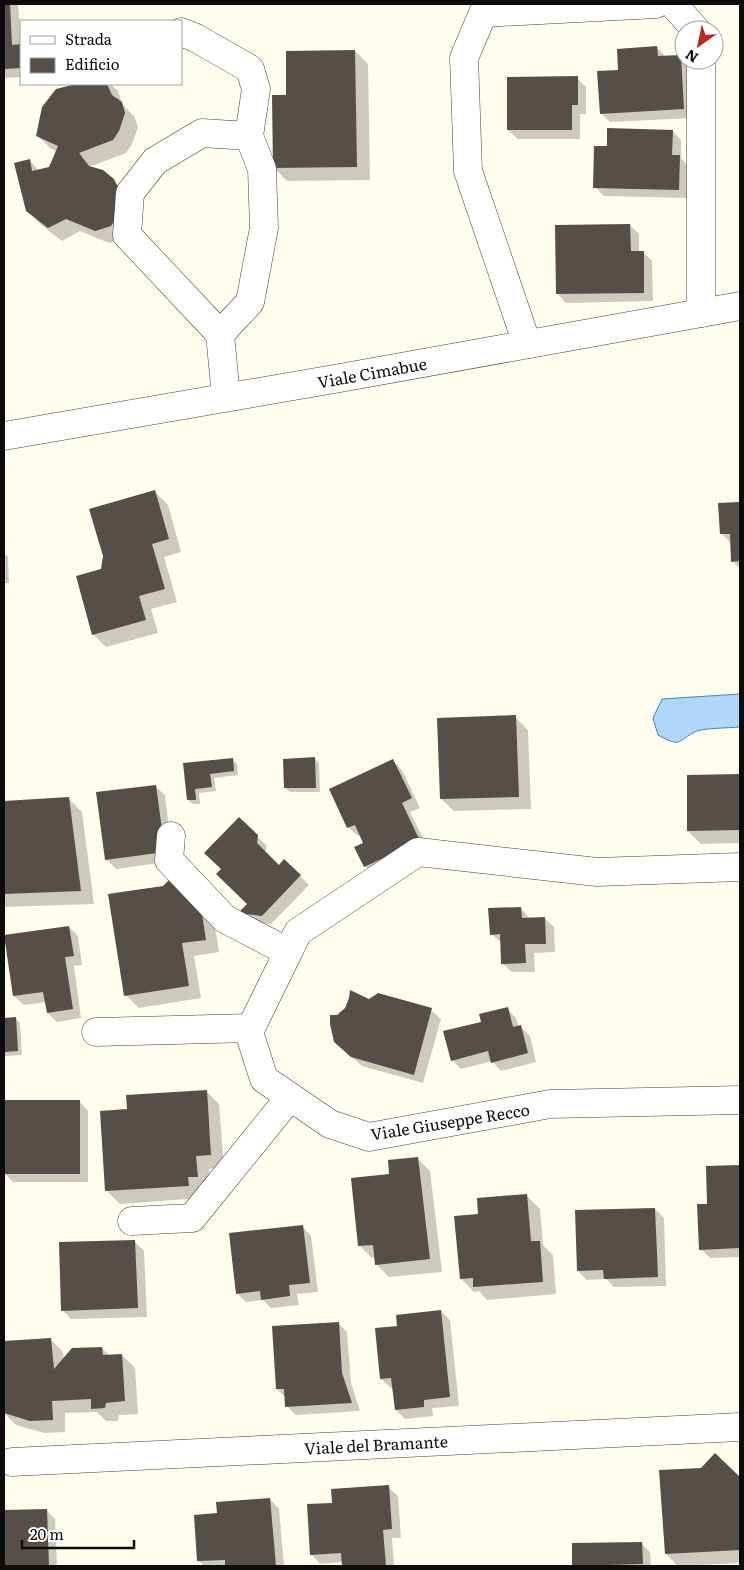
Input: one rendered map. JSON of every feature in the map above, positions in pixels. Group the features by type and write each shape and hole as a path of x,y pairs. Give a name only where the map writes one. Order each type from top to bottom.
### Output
{"street":[{"path":"527,344 468,171 464,58 483,13 656,4"},
{"path":"673,4 687,20"},
{"path":"182,32 196,38 250,69 256,89 249,136 262,169 264,228 250,302 220,334"},
{"path":"700,313 701,70"},
{"path":"226,398 220,334 127,235 130,193 155,161 202,133 249,136"},
{"name":"Viale Cimabue","path":"4,436 740,306"},
{"path":"171,836 169,860 225,919 288,952"},
{"path":"96,1032 252,1028 298,932 418,852 597,872 740,867"},
{"name":"Viale Giuseppe Recco","path":"252,1028 250,1032 264,1079 330,1124 369,1137 550,1104 740,1100"},
{"path":"132,1221 192,1218 290,1097"},
{"name":"Viale del Bramante","path":"12,1462 740,1427"}],"water":[{"path":"740,694 740,727 701,730 690,734 679,742 672,742 658,735 653,718 662,699"}],"building":[{"path":"4,4 10,4 12,45 20,44 20,68 4,69"},
{"path":"657,46 658,56 674,55 674,70 682,70 684,109 600,114 597,71 618,70 617,49"},
{"path":"355,50 357,167 273,168 272,95 286,95 286,51"},
{"path":"578,76 578,105 572,105 572,130 507,130 507,77"},
{"path":"72,85 107,85 112,95 122,102 125,113 119,131 113,140 79,153 89,166 103,170 114,179 120,192 119,213 111,226 95,231 66,219 48,228 26,211 14,163 30,159 32,171 49,167 58,146 36,136 42,107 56,89"},
{"path":"607,128 673,130 672,155 680,155 679,190 593,188 594,146 607,146"},
{"path":"630,224 631,251 644,251 644,293 556,294 555,225"},
{"path":"155,490 169,539 152,544 165,589 139,596 146,620 92,635 76,576 101,569 103,556 89,509"},
{"path":"740,502 740,561 731,562 730,534 720,534 718,503"},
{"path":"516,715 519,797 440,799 437,718"},
{"path":"315,757 316,788 284,788 283,759"},
{"path":"233,758 234,771 210,774 212,787 195,789 196,800 187,800 183,763"},
{"path":"393,759 412,798 402,803 420,841 364,867 354,847 363,843 355,825 347,828 329,789"},
{"path":"740,774 740,830 687,831 687,775"},
{"path":"156,785 165,852 105,860 96,792"},
{"path":"69,797 81,891 4,894 4,801"},
{"path":"239,817 258,835 257,843 279,865 284,859 301,875 262,916 238,913 247,904 216,874 221,869 204,853"},
{"path":"172,877 201,907 206,940 182,943 189,986 124,996 108,894 163,886"},
{"path":"521,907 522,918 545,917 546,944 525,944 526,963 501,964 500,934 490,935 488,908"},
{"path":"69,926 74,956 65,957 73,1009 47,1013 43,992 13,996 4,935"},
{"path":"350,990 369,999 378,993 432,1008 414,1075 351,1057 334,1042 330,1015 337,1015 345,1008"},
{"path":"508,1007 513,1027 521,1025 528,1053 491,1063 488,1051 451,1061 443,1031 481,1022 479,1014"},
{"path":"16,1017 18,1051 4,1052 4,1018"},
{"path":"207,1090 211,1155 196,1156 198,1177 188,1177 189,1186 105,1191 100,1111 127,1109 126,1095"},
{"path":"4,1100 80,1100 80,1174 4,1174"},
{"path":"418,1157 430,1259 375,1265 373,1245 358,1246 351,1178 389,1174 388,1160"},
{"path":"740,1165 740,1248 699,1250 697,1204 707,1204 706,1166"},
{"path":"527,1194 531,1241 540,1241 543,1282 473,1287 473,1278 460,1279 454,1216 478,1214 477,1198"},
{"path":"655,1208 658,1277 604,1279 603,1270 577,1271 575,1210"},
{"path":"303,1225 310,1283 289,1285 290,1296 261,1300 260,1291 236,1294 229,1233"},
{"path":"135,1240 138,1308 61,1311 59,1242"},
{"path":"441,1310 450,1397 424,1400 424,1407 395,1410 391,1378 380,1379 375,1328 397,1326 396,1315"},
{"path":"339,1322 342,1373 352,1403 285,1407 284,1389 276,1389 272,1326"},
{"path":"51,1338 54,1369 72,1348 102,1347 103,1355 122,1354 125,1401 106,1403 105,1408 91,1409 91,1399 52,1401 53,1420 30,1421 4,1413 4,1341"},
{"path":"715,1453 740,1477 740,1550 665,1554 659,1470 701,1468"},
{"path":"389,1485 392,1529 383,1530 386,1566 342,1566 341,1553 310,1555 307,1504 332,1503 331,1489"},
{"path":"270,1498 276,1566 225,1566 225,1560 197,1561 194,1515 217,1513 216,1502"},
{"path":"47,1509 49,1566 4,1566 4,1510"},
{"path":"642,1542 643,1564 572,1566 572,1543"}]}
